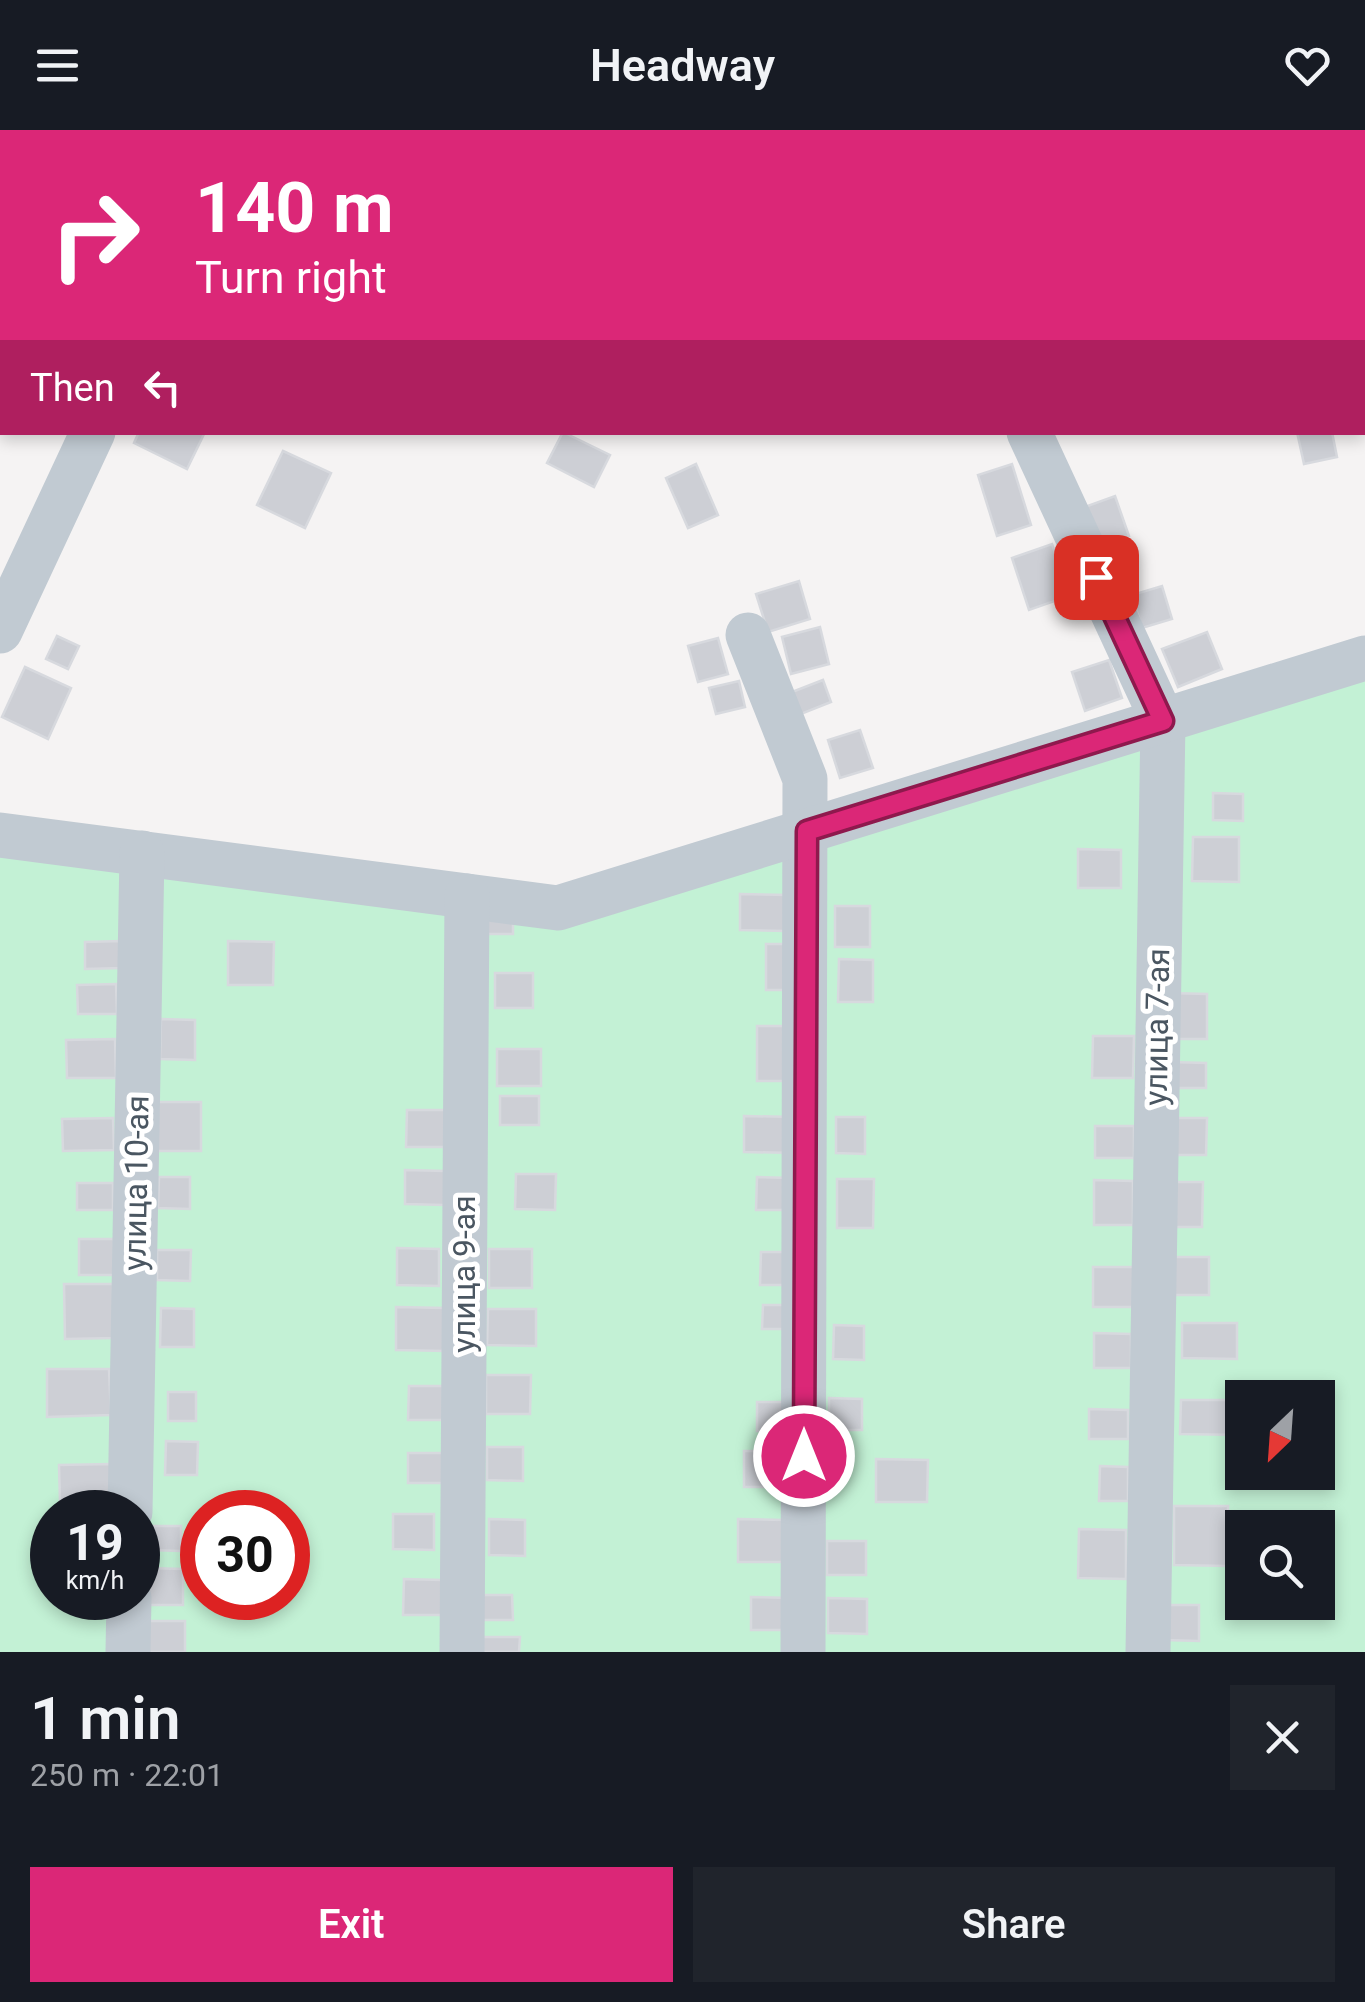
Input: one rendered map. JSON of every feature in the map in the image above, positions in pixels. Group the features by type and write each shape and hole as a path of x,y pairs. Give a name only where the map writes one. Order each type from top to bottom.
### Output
{"street":[{"path":"0,631 92,435"},
{"name":"улица 7-ая","path":"1029,435 1163,721 1148,1652"},
{"path":"748,635 806,780 803,1652"},
{"path":"0,834 558,908 1365,658"},
{"name":"улица 10-ая","path":"130,1490 142,853"},
{"name":"улица 9-ая","path":"462,1652 467,896"},
{"path":"128,1620 128,1652"}],"green space":[{"path":"1365,669 1365,1652 0,1652 0,824 541,902"}],"building":[{"path":"138,435 204,435 187,469 134,443"},
{"path":"561,435 610,455 594,487 547,463"},
{"path":"1298,435 1333,435 1337,457 1304,464"},
{"path":"283,451 331,473 305,528 257,505"},
{"path":"696,464 718,515 688,528 666,478"},
{"path":"1012,464 1031,525 997,536 978,475"},
{"path":"1115,496 1129,536 1096,547 1082,508"},
{"path":"1052,544 1069,596 1029,610 1012,558"},
{"path":"799,581 810,619 768,632 756,594"},
{"path":"1162,586 1172,619 1142,628 1132,595"},
{"path":"820,627 829,664 791,674 782,637"},
{"path":"1207,632 1222,669 1178,687 1162,649"},
{"path":"57,636 79,646 68,669 46,659"},
{"path":"718,638 728,674 698,682 688,646"},
{"path":"1109,660 1122,698 1085,711 1072,672"},
{"path":"25,667 71,688 48,739 2,717"},
{"path":"823,680 831,702 801,714 792,692"},
{"path":"739,681 745,707 716,714 709,688"},
{"path":"860,730 873,768 840,778 828,740"},
{"path":"1213,793 1243,794 1243,821 1213,820"},
{"path":"1193,837 1239,837 1239,882 1192,881"},
{"path":"1078,849 1121,850 1121,888 1078,888"},
{"path":"740,894 788,895 787,931 740,930"},
{"path":"835,906 870,906 870,947 835,947"},
{"path":"484,909 513,910 513,934 484,934"},
{"path":"121,941 122,968 85,969 85,942"},
{"path":"228,941 274,942 273,985 228,985"},
{"path":"766,944 794,944 794,990 766,990"},
{"path":"839,959 873,960 873,1002 838,1002"},
{"path":"495,973 533,973 533,1008 495,1008"},
{"path":"116,984 117,1014 78,1014 77,985"},
{"path":"1168,993 1207,994 1207,1039 1168,1039"},
{"path":"161,1019 195,1020 195,1060 160,1059"},
{"path":"757,1026 792,1026 792,1081 757,1081"},
{"path":"1093,1036 1134,1036 1133,1078 1092,1078"},
{"path":"115,1039 116,1078 67,1078 66,1040"},
{"path":"497,1049 541,1049 541,1086 497,1086"},
{"path":"1170,1062 1206,1063 1206,1088 1170,1088"},
{"path":"500,1096 539,1096 539,1125 500,1125"},
{"path":"153,1102 201,1102 201,1151 153,1151"},
{"path":"407,1110 456,1110 455,1147 406,1147"},
{"path":"744,1116 793,1117 793,1153 744,1152"},
{"path":"836,1117 865,1117 865,1154 836,1153"},
{"path":"113,1118 114,1150 63,1151 62,1119"},
{"path":"1169,1118 1207,1118 1206,1155 1169,1155"},
{"path":"1095,1126 1134,1126 1134,1158 1095,1158"},
{"path":"405,1170 446,1171 445,1205 405,1204"},
{"path":"516,1174 556,1174 555,1210 515,1209"},
{"path":"159,1177 190,1177 190,1209 158,1208"},
{"path":"757,1177 794,1178 793,1210 756,1210"},
{"path":"837,1179 874,1179 873,1228 837,1228"},
{"path":"1094,1180 1133,1181 1133,1225 1094,1225"},
{"path":"1169,1182 1203,1182 1202,1227 1168,1227"},
{"path":"77,1183 113,1183 113,1210 77,1210"},
{"path":"79,1239 114,1239 114,1275 79,1275"},
{"path":"397,1248 439,1249 439,1286 397,1285"},
{"path":"489,1249 532,1249 532,1288 489,1288"},
{"path":"157,1250 191,1250 190,1281 157,1280"},
{"path":"761,1252 797,1252 797,1285 760,1285"},
{"path":"1171,1257 1209,1257 1209,1295 1170,1295"},
{"path":"1093,1267 1135,1267 1135,1307 1093,1307"},
{"path":"64,1284 113,1284 114,1338 65,1339"},
{"path":"763,1305 795,1305 795,1329 762,1329"},
{"path":"396,1307 446,1308 446,1351 396,1350"},
{"path":"161,1308 194,1309 194,1347 160,1347"},
{"path":"488,1309 536,1309 536,1346 487,1345"},
{"path":"1182,1323 1237,1323 1237,1359 1182,1358"},
{"path":"834,1325 864,1326 864,1360 833,1359"},
{"path":"1094,1333 1131,1334 1131,1368 1094,1368"},
{"path":"47,1369 109,1369 111,1415 47,1417"},
{"path":"486,1375 531,1375 530,1414 486,1414"},
{"path":"409,1386 443,1386 443,1420 408,1420"},
{"path":"168,1392 196,1392 196,1421 168,1421"},
{"path":"829,1398 862,1399 862,1430 829,1430"},
{"path":"1181,1400 1225,1400 1225,1435 1180,1434"},
{"path":"757,1402 795,1402 795,1431 757,1431"},
{"path":"1089,1409 1128,1410 1128,1439 1089,1439"},
{"path":"166,1441 198,1442 197,1475 165,1475"},
{"path":"487,1447 523,1447 523,1481 487,1480"},
{"path":"744,1451 780,1451 780,1487 744,1487"},
{"path":"408,1453 443,1453 443,1483 408,1483"},
{"path":"876,1459 928,1460 927,1502 876,1502"},
{"path":"111,1464 112,1490 60,1490 59,1465"},
{"path":"1100,1466 1128,1467 1128,1501 1099,1501"},
{"path":"1174,1506 1228,1506 1225,1566 1174,1565"},
{"path":"393,1514 434,1514 434,1550 393,1549"},
{"path":"489,1519 525,1520 525,1556 489,1555"},
{"path":"738,1519 784,1520 784,1562 738,1562"},
{"path":"160,1526 180,1526 180,1551 160,1550"},
{"path":"1079,1529 1126,1530 1126,1579 1078,1578"},
{"path":"827,1541 866,1541 866,1575 827,1575"},
{"path":"160,1568 180,1569 180,1605 160,1605"},
{"path":"404,1579 442,1580 442,1615 403,1615"},
{"path":"479,1595 512,1595 513,1620 479,1620"},
{"path":"751,1597 791,1598 790,1630 751,1630"},
{"path":"828,1598 867,1599 867,1634 828,1633"},
{"path":"1164,1605 1199,1605 1199,1641 1164,1640"},
{"path":"148,1621 185,1621 185,1652 147,1652"},
{"path":"480,1637 520,1637 519,1652 480,1652"}],"route":[{"path":"804,1456 807,831 1163,721 1096,577"}]}
